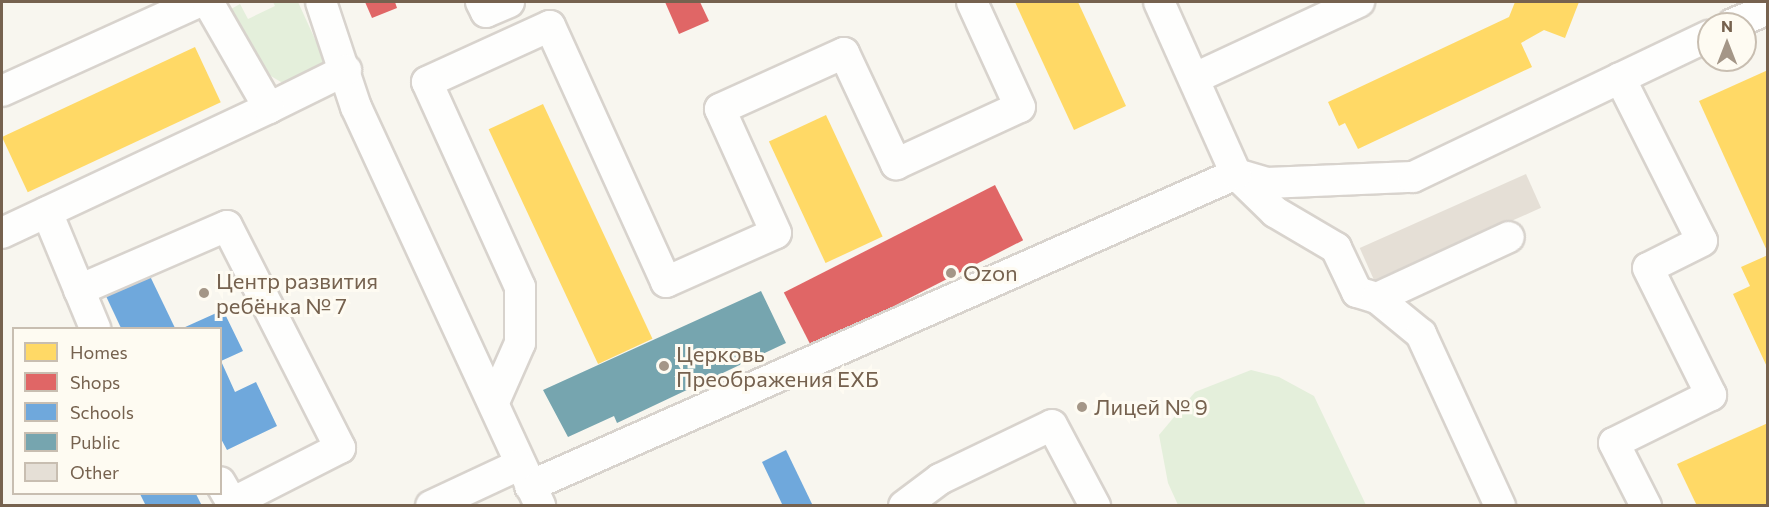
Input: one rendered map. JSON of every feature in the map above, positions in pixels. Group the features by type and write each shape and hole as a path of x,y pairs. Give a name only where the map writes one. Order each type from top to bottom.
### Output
{"lane":[{"path":"2,91 154,11 198,2"},
{"path":"208,2 269,108"},
{"path":"321,2 346,70 356,107 494,402 530,485"},
{"path":"481,2 486,12 509,2"},
{"path":"494,402 520,343 520,287 427,82 550,26 666,282 776,233 720,109 844,53 896,164 1020,107 972,2"},
{"path":"1159,2 1195,78 1236,174 1275,212 1336,248 1358,292 1377,297 1421,334 1500,506"},
{"path":"1195,78 1359,2"},
{"path":"431,506 530,485 1236,174 1267,183 1413,177 1697,42"},
{"path":"2,233 346,70"},
{"path":"1620,78 1702,241 1648,268 1712,395 1614,443 1646,506"},
{"path":"47,212 94,327"},
{"path":"79,290 227,226 340,448 232,504 222,486"},
{"path":"1377,297 1509,237"},
{"path":"904,506 940,478 1052,425 1095,506"}],"green space":[{"path":"273,2 298,2 325,61 321,71 286,85 259,69 231,9 240,4 248,19 275,6"},
{"path":"1251,370 1279,377 1314,396 1366,505 1178,505 1168,483 1159,435 1195,392"}],"building: Homes":[{"path":"1015,2 1078,2 1126,106 1074,130"},
{"path":"1515,2 1579,2 1565,38 1544,30 1521,43 1532,67 1358,149 1345,123 1339,126 1328,102 1509,17"},
{"path":"195,47 221,102 28,192 2,137"},
{"path":"1768,70 1768,253 1699,101"},
{"path":"543,104 652,339 598,364 489,129"},
{"path":"826,115 883,236 826,263 769,142"},
{"path":"1768,255 1768,369 1733,294 1750,286 1741,267"},
{"path":"1768,423 1768,506 1697,506 1677,464"}],"building: Shops":[{"path":"365,2 395,2 397,8 372,18"},
{"path":"665,2 700,2 709,21 679,34"},
{"path":"995,185 1023,240 812,348 784,293"}],"building: Schools":[{"path":"149,274 175,327 121,327 105,294"},
{"path":"223,310 243,351 222,361 222,327 185,327"},
{"path":"222,363 235,392 256,382 277,426 227,450 222,441"},
{"path":"786,450 813,506 783,506 762,462"},
{"path":"140,495 196,495 202,506 146,506"}],"building: Public":[{"path":"761,291 786,343 617,423 614,416 568,437 543,390"}],"building: Other":[{"path":"1526,174 1541,208 1375,282 1360,248"}],"place":[{"name":"Ozon","path":"951,273"},
{"name":"Центр развития ребёнка № 7","path":"204,293"},
{"name":"Церковь Преображения ЕХБ","path":"664,366"},
{"name":"Лицей № 9","path":"1082,407"}]}
